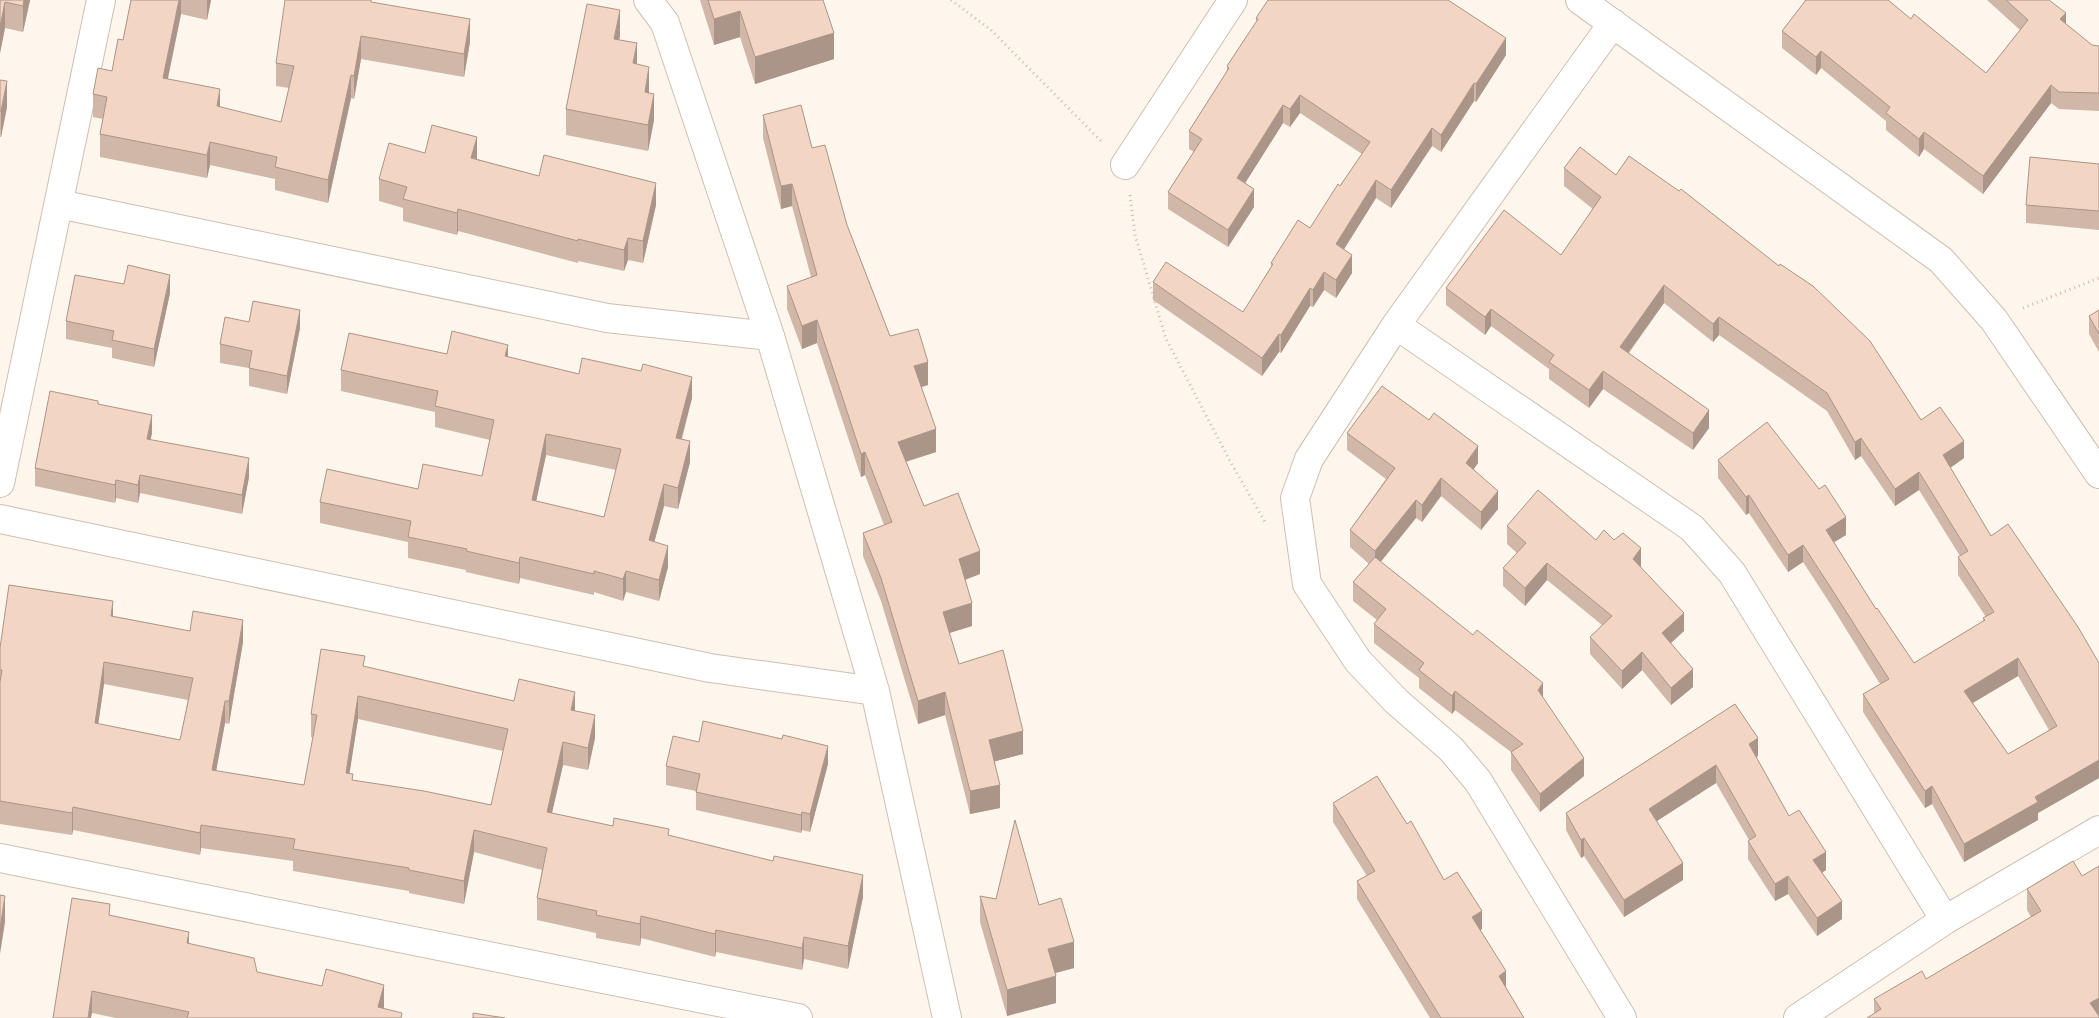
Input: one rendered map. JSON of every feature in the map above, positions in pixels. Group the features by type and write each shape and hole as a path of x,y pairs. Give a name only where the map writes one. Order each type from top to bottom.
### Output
{"street":[{"path":"0,483 101,0"},
{"path":"648,0 665,23 770,336 875,691 946,1018"},
{"path":"1125,165 1234,0"},
{"path":"1580,0 1941,260 1994,320 2099,474"},
{"path":"1613,22 1396,325 1309,459 1295,498 1307,584 1358,661 1396,701 1451,749 1478,781 1622,1018"},
{"path":"59,204 607,318 770,336"},
{"path":"1396,325 1692,528 1732,573 1945,920"},
{"path":"0,520 710,668 875,691"},
{"path":"1798,1018 1945,920 2099,830"},
{"path":"0,858 798,1018"}],"path":[{"path":"951,0 991,30 1125,165 1135,235 1166,339 1230,461 1267,525"},
{"path":"1994,320 2067,289 2099,278"}],"building":[{"path":"0,0 24,0 23,6 5,2 0,27"},
{"path":"131,0 179,0 163,78 220,89 217,106 281,122 294,66 276,63 285,0 371,0 371,2 470,19 464,54 361,36 354,76 351,75 328,180 275,167 277,157 210,142 207,155 100,134 107,97 93,94 98,68 112,71 118,39 123,40"},
{"path":"708,0 823,0 834,33 755,57 740,11 714,19"},
{"path":"1268,0 1448,0 1506,38 1476,84 1474,83 1441,135 1432,128 1391,190 1376,180 1336,244 1352,255 1336,280 1324,272 1313,290 1310,288 1281,335 1279,334 1262,358 1153,282 1166,262 1243,312 1298,220 1310,228 1338,184 1340,186 1370,142 1300,95 1290,109 1283,105 1237,178 1254,189 1228,230 1168,192 1202,139 1189,131 1229,68 1227,66 1258,19 1256,18"},
{"path":"1806,0 1888,0 1911,19 1914,14 1986,73 2028,20 2006,0 2049,0 2066,13 2060,19 2092,45 2099,46 2099,93 2059,92 2051,85 1983,176 1924,132 1919,139 1886,113 1890,107 1821,51 1816,57 1782,31"},
{"path":"587,4 620,10 614,39 637,43 633,63 649,67 645,92 654,94 648,125 566,109"},
{"path":"0,80 7,81 1,111 0,111"},
{"path":"801,105 812,148 825,145 847,225 890,336 918,329 928,362 914,366 936,429 898,442 924,506 958,493 980,551 959,559 972,603 943,612 959,664 1003,650 1023,731 989,740 1000,785 970,791 945,692 918,701 881,578 863,533 892,522 865,452 861,454 817,320 802,326 787,286 817,275 792,184 781,186 763,115"},
{"path":"432,125 477,137 471,158 539,176 544,155 656,183 643,241 628,238 624,250 578,239 578,241 458,209 457,213 403,199 407,187 379,179 389,143 425,153"},
{"path":"1580,147 1616,175 1629,156 1679,191 1681,189 1779,266 1780,264 1813,286 1870,341 1921,420 1940,407 1964,441 1943,455 1991,536 2008,524 2078,627 2099,663 2099,760 2035,797 2038,802 1964,844 1932,786 1925,791 1863,694 1889,679 1831,588 1803,545 1788,555 1749,495 1746,497 1718,460 1767,422 1819,489 1825,485 1846,517 1826,530 1876,609 1914,663 1985,620 1983,618 1994,612 1958,557 1968,551 1919,472 1895,489 1861,438 1855,442 1827,393 1719,317 1713,324 1664,285 1620,347 1709,410 1693,433 1603,371 1589,390 1549,362 1554,355 1491,309 1485,317 1446,288 1504,210 1561,255 1601,197 1564,168","holes":["2018,658 2057,726 2008,754 1964,691"]},
{"path":"2030,157 2099,164 2099,211 2026,205"},
{"path":"128,265 170,275 154,349 112,340 114,331 66,321 75,275 124,284"},
{"path":"253,301 300,310 287,376 249,368 252,351 220,344 225,317 249,322"},
{"path":"2099,310 2099,334 2089,316"},
{"path":"452,331 508,345 505,356 579,374 582,358 641,371 643,364 692,377 676,438 690,441 678,488 664,484 649,540 668,546 659,580 626,571 623,579 594,571 594,574 520,557 519,563 466,551 467,549 408,537 411,521 320,502 327,469 418,489 423,464 482,476 494,420 435,406 438,391 341,370 349,333 447,354","holes":["546,434 621,449 604,517 532,500"]},
{"path":"1382,386 1429,420 1434,413 1478,446 1466,463 1498,491 1481,512 1441,478 1422,505 1416,500 1375,551 1350,530 1395,468 1347,433"},
{"path":"50,391 98,401 98,404 152,415 147,439 249,458 242,495 140,475 138,485 116,480 115,485 35,468"},
{"path":"1538,490 1596,540 1604,530 1614,540 1623,533 1641,548 1633,559 1684,613 1662,633 1693,669 1671,688 1642,652 1622,671 1590,637 1612,616 1547,563 1525,588 1503,568 1526,543 1507,526"},
{"path":"1375,557 1473,635 1477,630 1543,683 1538,690 1584,758 1540,794 1511,752 1523,744 1455,691 1452,696 1419,670 1424,663 1374,624 1386,609 1353,582"},
{"path":"9,585 113,601 111,616 190,631 193,611 243,620 229,701 225,701 212,770 304,785 317,715 311,714 321,649 365,656 363,666 514,701 519,679 575,692 571,710 595,715 588,748 563,742 547,812 613,826 614,818 669,829 668,835 773,861 774,856 863,875 848,946 804,937 802,948 716,930 715,934 641,916 640,924 596,915 597,911 537,898 547,848 474,830 464,881 409,870 409,868 293,849 295,839 201,825 200,833 73,807 72,813 0,801 0,682 2,670 0,670 0,648","holes":["104,662 193,678 180,740 95,723","358,696 508,729 491,805 424,791 352,780 353,774 346,773"]},
{"path":"1735,704 1758,738 1749,744 1789,816 1799,810 1826,852 1813,860 1842,901 1817,918 1788,876 1775,884 1748,841 1756,836 1716,765 1649,809 1683,863 1624,900 1584,838 1581,840 1566,813"},
{"path":"703,721 782,739 783,735 828,746 810,814 802,812 801,815 696,792 700,774 666,766 673,736 699,742"},
{"path":"1377,776 1407,824 1411,821 1444,880 1457,872 1482,911 1472,917 1506,971 1499,976 1524,1018 1441,1018 1357,881 1375,871 1333,803"},
{"path":"1015,820 1039,905 1061,898 1074,942 1048,949 1056,976 1007,990 980,896 996,899"},
{"path":"2073,861 2082,876 2099,866 2099,998 2090,1003 2099,1018 1867,1018 1881,1009 1874,999 1922,971 1926,979 2041,911 2027,889"},
{"path":"0,895 5,896 0,928"},
{"path":"72,898 110,904 109,915 189,932 187,943 254,958 257,972 322,986 326,969 384,985 378,1007 402,1013 401,1018 187,1018 189,1012 92,991 88,1018 53,1018"},
{"path":"473,1013 505,1018 473,1018"}]}
